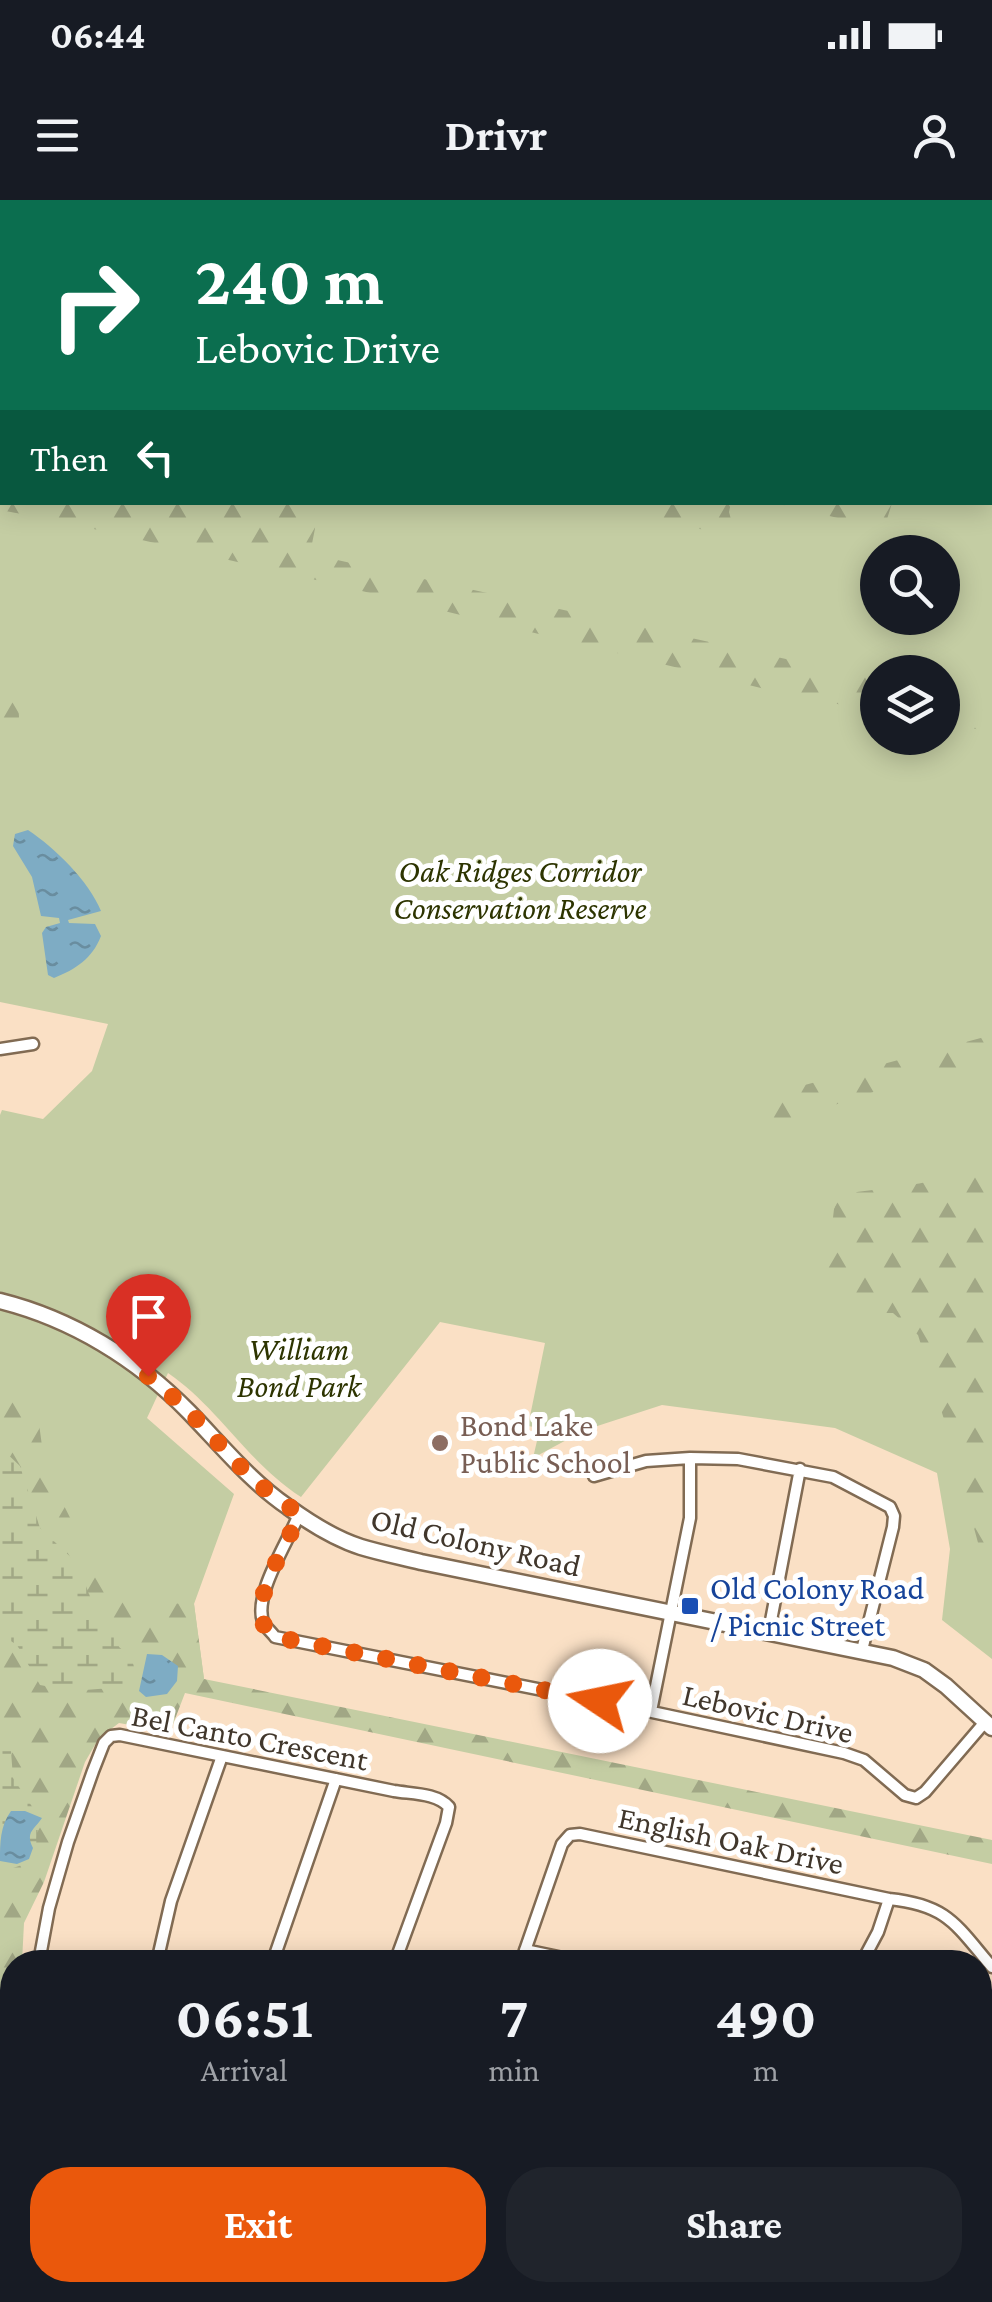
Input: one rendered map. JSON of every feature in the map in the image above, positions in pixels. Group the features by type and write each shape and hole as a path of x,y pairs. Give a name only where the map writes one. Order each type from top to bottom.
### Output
{"street":[{"path":"0,1048 33,1044"},
{"name":"Old Colony Road","path":"0,1301 48,1315 119,1354 186,1408 253,1480 299,1514 360,1547 893,1658 924,1670 988,1725"},
{"path":"651,1711 690,1518 690,1458"},
{"path":"594,1476 646,1461 738,1459 833,1477 890,1507 894,1516 862,1650"},
{"path":"769,1632 800,1469"},
{"name":"Lebovic Drive","path":"299,1514 265,1590 264,1625 276,1637 844,1753 864,1760 906,1796 916,1798 988,1725"},
{"name":"Bel Canto Crescent","path":"41,1950 68,1842 106,1739 120,1735 438,1797 449,1807 446,1823 399,1950"},
{"path":"159,1950 171,1901 222,1756"},
{"path":"277,1950 336,1780"},
{"name":"English Oak Drive","path":"525,1950 562,1844 570,1835 580,1834 889,1900 914,1902 938,1910 978,1950"},
{"path":"868,1950 889,1900"}],"green space":[{"name":"Oak Ridges Corridor Conservation Reserve","path":"0,505 992,505 992,1659 942,1620 950,1549 937,1473 835,1428 662,1405 585,1430 533,1458 540,1428 528,1426 545,1343 440,1322 301,1497 265,1468 202,1402 168,1373 147,1418 234,1494 194,1604 204,1679 0,1656 0,1115 2,1110 43,1119 92,1071 108,1024 0,1002"},
{"path":"0,505 320,505 310,554 860,675 860,708 798,697 0,510"},
{"path":"648,505 731,505 736,538 656,518"},
{"path":"783,505 891,505 884,529"},
{"path":"0,678 17,684 19,717 14,736 0,737"},
{"path":"960,697 992,704 992,732 960,726"},
{"path":"992,1035 992,1067 971,1074 940,1070 810,1113 795,1126 762,1114 786,1090"},
{"path":"992,1153 992,1594 918,1335 893,1313 857,1308 824,1293 822,1276 839,1195 939,1179"},
{"path":"15,1391 37,1409 45,1468 109,1595 124,1602 194,1604 204,1679 992,1840 992,1864 185,1693 170,1732 119,1723 99,1738 85,1762 44,1882 24,1923 23,1950 0,1950 0,1394"},
{"path":"0,1447 20,1466 40,1528 77,1563 98,1617 131,1657 135,1670 129,1679 130,1689 72,1691 40,1685 17,1645 0,1634"},
{"path":"0,1728 5,1728 11,1751 13,1778 39,1817 35,1854 28,1863 7,1870 0,1869"}],"water":[{"path":"28,830 70,866 101,911 68,920 95,924 101,936 82,962 54,978 48,975 42,933 46,927 60,923 59,918 41,916 32,877 13,846 15,834"},
{"path":"147,1654 162,1655 178,1666 177,1681 167,1694 146,1697 139,1691"},
{"path":"11,1811 25,1811 42,1818 30,1835 33,1848 29,1859 17,1864 0,1861 3,1829"}],"place":[{"name":"Bond Lake Public School","path":"440,1443"},
{"name":"Old Colony Road / Picnic Street","path":"690,1606"}],"route":[{"path":"148,1376 186,1408 253,1480 299,1514 265,1590 264,1625 276,1637 600,1701"}],"park label":[{"name":"William Bond Park","path":"299,1368"}]}
